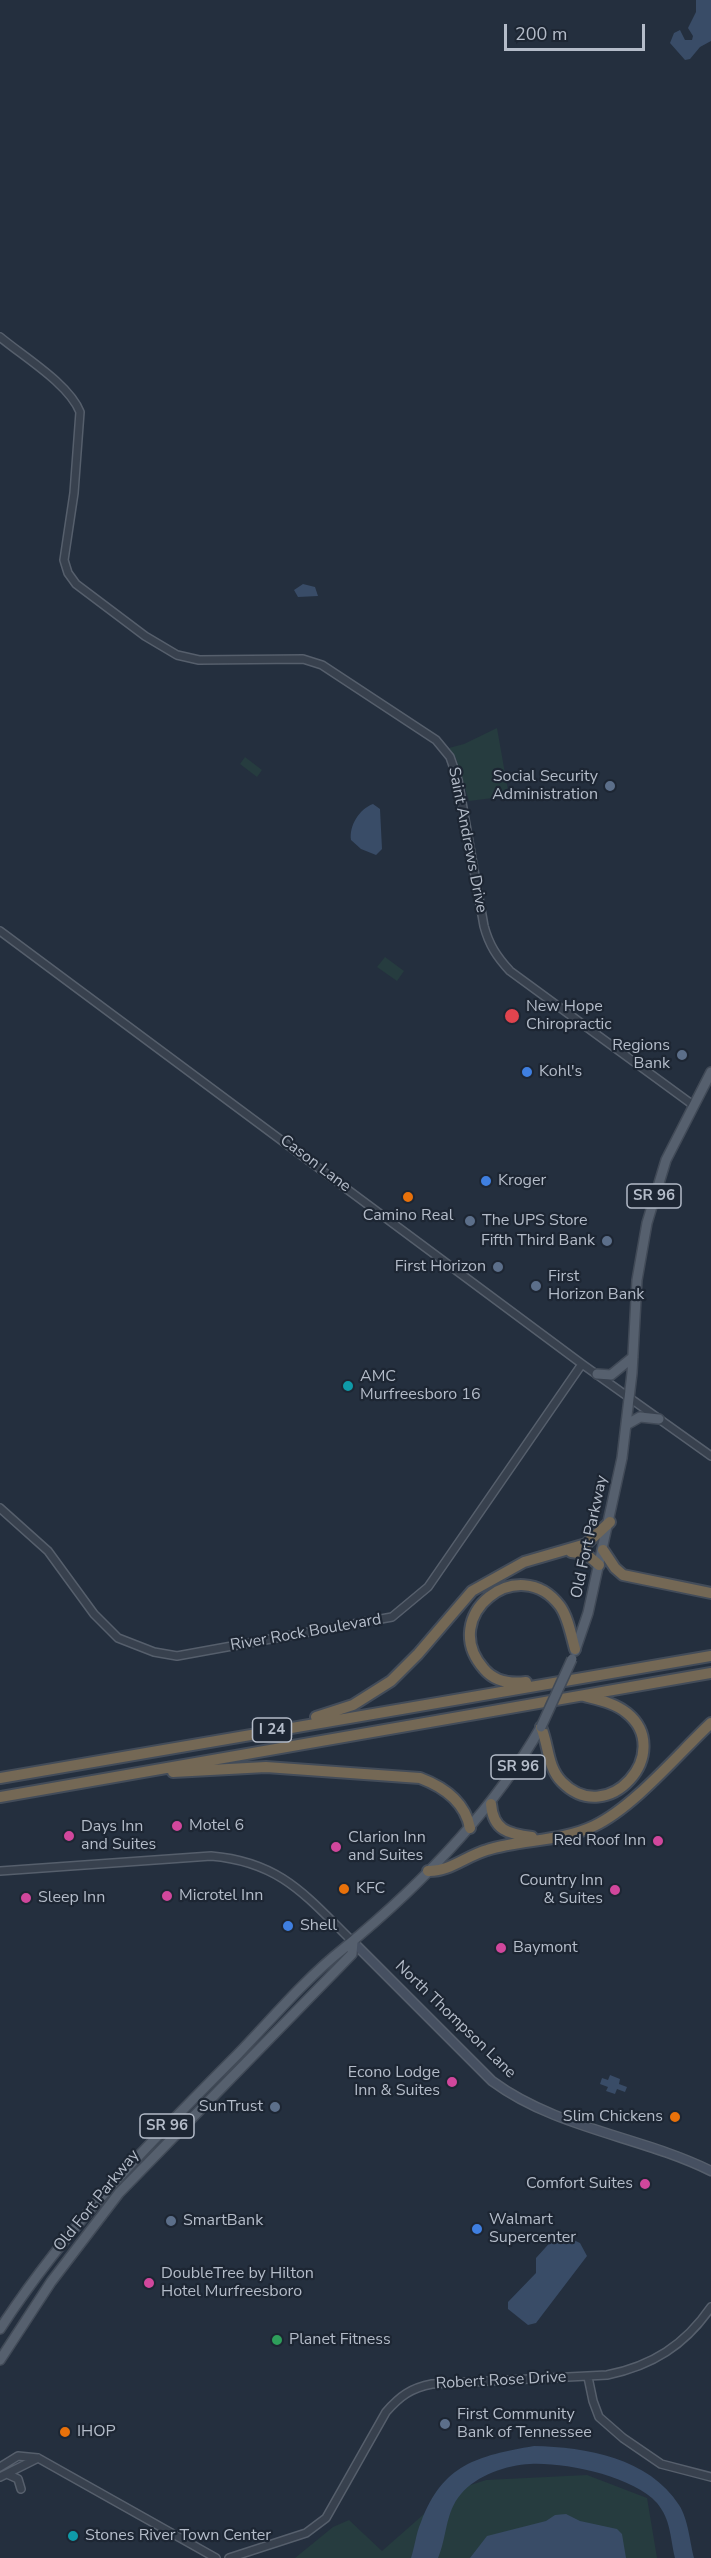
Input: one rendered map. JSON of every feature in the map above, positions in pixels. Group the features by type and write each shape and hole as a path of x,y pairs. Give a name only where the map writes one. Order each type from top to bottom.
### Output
{"highway":[{"path":"284,1728 353,1705 391,1682 472,1591 524,1562 586,1544 610,1522"},
{"path":"603,1550 616,1570 628,1577 711,1593"},
{"path":"558,1554 586,1554 599,1565"},
{"path":"544,1685 534,1682 505,1682 482,1667 474,1655 469,1638 470,1626 477,1608 495,1591 508,1587 519,1585 542,1591 560,1606 573,1654"},
{"name":"I 24","path":"0,1778 711,1656"},
{"name":"I 24","path":"0,1797 122,1774 711,1674"},
{"path":"541,1727 555,1774 574,1791 585,1795 608,1795 628,1784 639,1768 642,1756 643,1745 636,1722 616,1706 581,1695"},
{"path":"428,1870 440,1872 487,1850 568,1835 595,1825 628,1803 711,1724"},
{"path":"122,1774 266,1767 413,1777 433,1783 448,1793 465,1810 470,1828"},
{"path":"491,1804 492,1815 497,1825 518,1835 537,1838 568,1835"}],"main road":[{"name":"Old Fort Parkway","path":"0,2329 65,2239 128,2166 321,1970 353,1942 470,1828 491,1804 519,1765 541,1727 573,1654 588,1612 610,1522 626,1425 638,1279 647,1223 666,1160 711,1072"},
{"path":"597,1374 611,1375 633,1357"},
{"path":"626,1425 640,1417 659,1419"},
{"name":"Old Fort Parkway","path":"0,2360 51,2282 119,2193 352,1954 353,1942"},
{"name":"North Thompson Lane","path":"353,1942 492,2081 510,2094 534,2108 670,2153 711,2171"}],"street":[{"name":"Saint Andrews Drive","path":"0,338 65,390 80,412 74,493 64,560 68,573 76,584 145,636 177,656 199,660 303,659 322,665 436,740 450,757 458,780 484,925 488,941 497,957 510,971 693,1105"},
{"name":"Cason Lane","path":"0,932 582,1364 711,1456"},
{"name":"River Rock Boulevard","path":"0,1508 48,1551 94,1614 118,1638 154,1652 177,1656 392,1617 428,1587 582,1364"},
{"path":"0,1871 211,1856 240,1859 273,1871 305,1894 353,1942"},
{"name":"Robert Rose Drive","path":"229,2558 306,2533 321,2522 386,2412 398,2398 415,2387 432,2384 588,2377 623,2372 651,2363 688,2335 711,2307"},
{"path":"588,2377 599,2417 623,2438 661,2464 711,2477"},
{"path":"0,2467 18,2456 38,2458 216,2558"},
{"path":"3,2476 38,2458"},
{"path":"3,2476 18,2479 21,2489"}],"green space":[{"path":"497,728 509,796 469,801 456,758 449,748 464,744"},
{"path":"245,757 262,770 257,777 240,764"},
{"path":"385,957 404,971 397,981 377,967"},
{"path":"587,2475 647,2498 657,2558 295,2558 333,2527 349,2520 382,2551 449,2492 486,2480"}],"water":[{"path":"696,0 711,0 711,41 700,47 690,59 685,60 670,43 674,33 680,30 685,40 692,40 693,36 688,28 696,12"},
{"path":"303,584 315,587 318,596 298,597 294,590"},
{"path":"373,804 380,809 382,849 376,855 361,849 351,840 356,819 363,810"},
{"path":"610,2075 620,2079 619,2084 627,2087 625,2092 617,2089 615,2094 606,2091 608,2087 600,2084 602,2078 608,2080"},
{"path":"561,2234 580,2243 587,2256 536,2323 528,2325 508,2309 508,2302 536,2273 536,2258 555,2237"},
{"path":"534,2446 574,2449 615,2458 651,2476 666,2489 682,2510 694,2558 675,2558 662,2509 646,2493 615,2478 579,2468 530,2464 512,2466 475,2481 461,2494 452,2509 438,2558 411,2558 419,2526 430,2502 451,2475 479,2459"},
{"path":"566,2514 580,2521 617,2529 622,2534 626,2558 470,2558 487,2536 546,2521 555,2515"}],"place":[{"name":"Social Security Administration","path":"610,786"},
{"name":"New Hope Chiropractic","path":"512,1016"},
{"name":"Regions Bank","path":"682,1055"},
{"name":"Kohl's","path":"527,1072"},
{"name":"Kroger","path":"486,1181"},
{"name":"Camino Real","path":"408,1197"},
{"name":"The UPS Store","path":"470,1221"},
{"name":"Fifth Third Bank","path":"607,1241"},
{"name":"First Horizon","path":"498,1267"},
{"name":"First Horizon Bank","path":"536,1286"},
{"name":"AMC Murfreesboro 16","path":"348,1386"},
{"name":"Motel 6","path":"177,1826"},
{"name":"Days Inn and Suites","path":"69,1836"},
{"name":"Red Roof Inn","path":"658,1841"},
{"name":"Clarion Inn and Suites","path":"336,1847"},
{"name":"KFC","path":"344,1889"},
{"name":"Country Inn & Suites","path":"615,1890"},
{"name":"Microtel Inn","path":"167,1896"},
{"name":"Sleep Inn","path":"26,1898"},
{"name":"Shell","path":"288,1926"},
{"name":"Baymont","path":"501,1948"},
{"name":"Econo Lodge Inn & Suites","path":"452,2082"},
{"name":"SunTrust","path":"275,2107"},
{"name":"Slim Chickens","path":"675,2117"},
{"name":"Comfort Suites","path":"645,2184"},
{"name":"SmartBank","path":"171,2221"},
{"name":"Walmart Supercenter","path":"477,2229"},
{"name":"DoubleTree by Hilton Hotel Murfreesboro","path":"149,2283"},
{"name":"Planet Fitness","path":"277,2340"},
{"name":"First Community Bank of Tennessee","path":"445,2424"},
{"name":"IHOP","path":"65,2432"},
{"name":"Stones River Town Center","path":"73,2536"}]}
